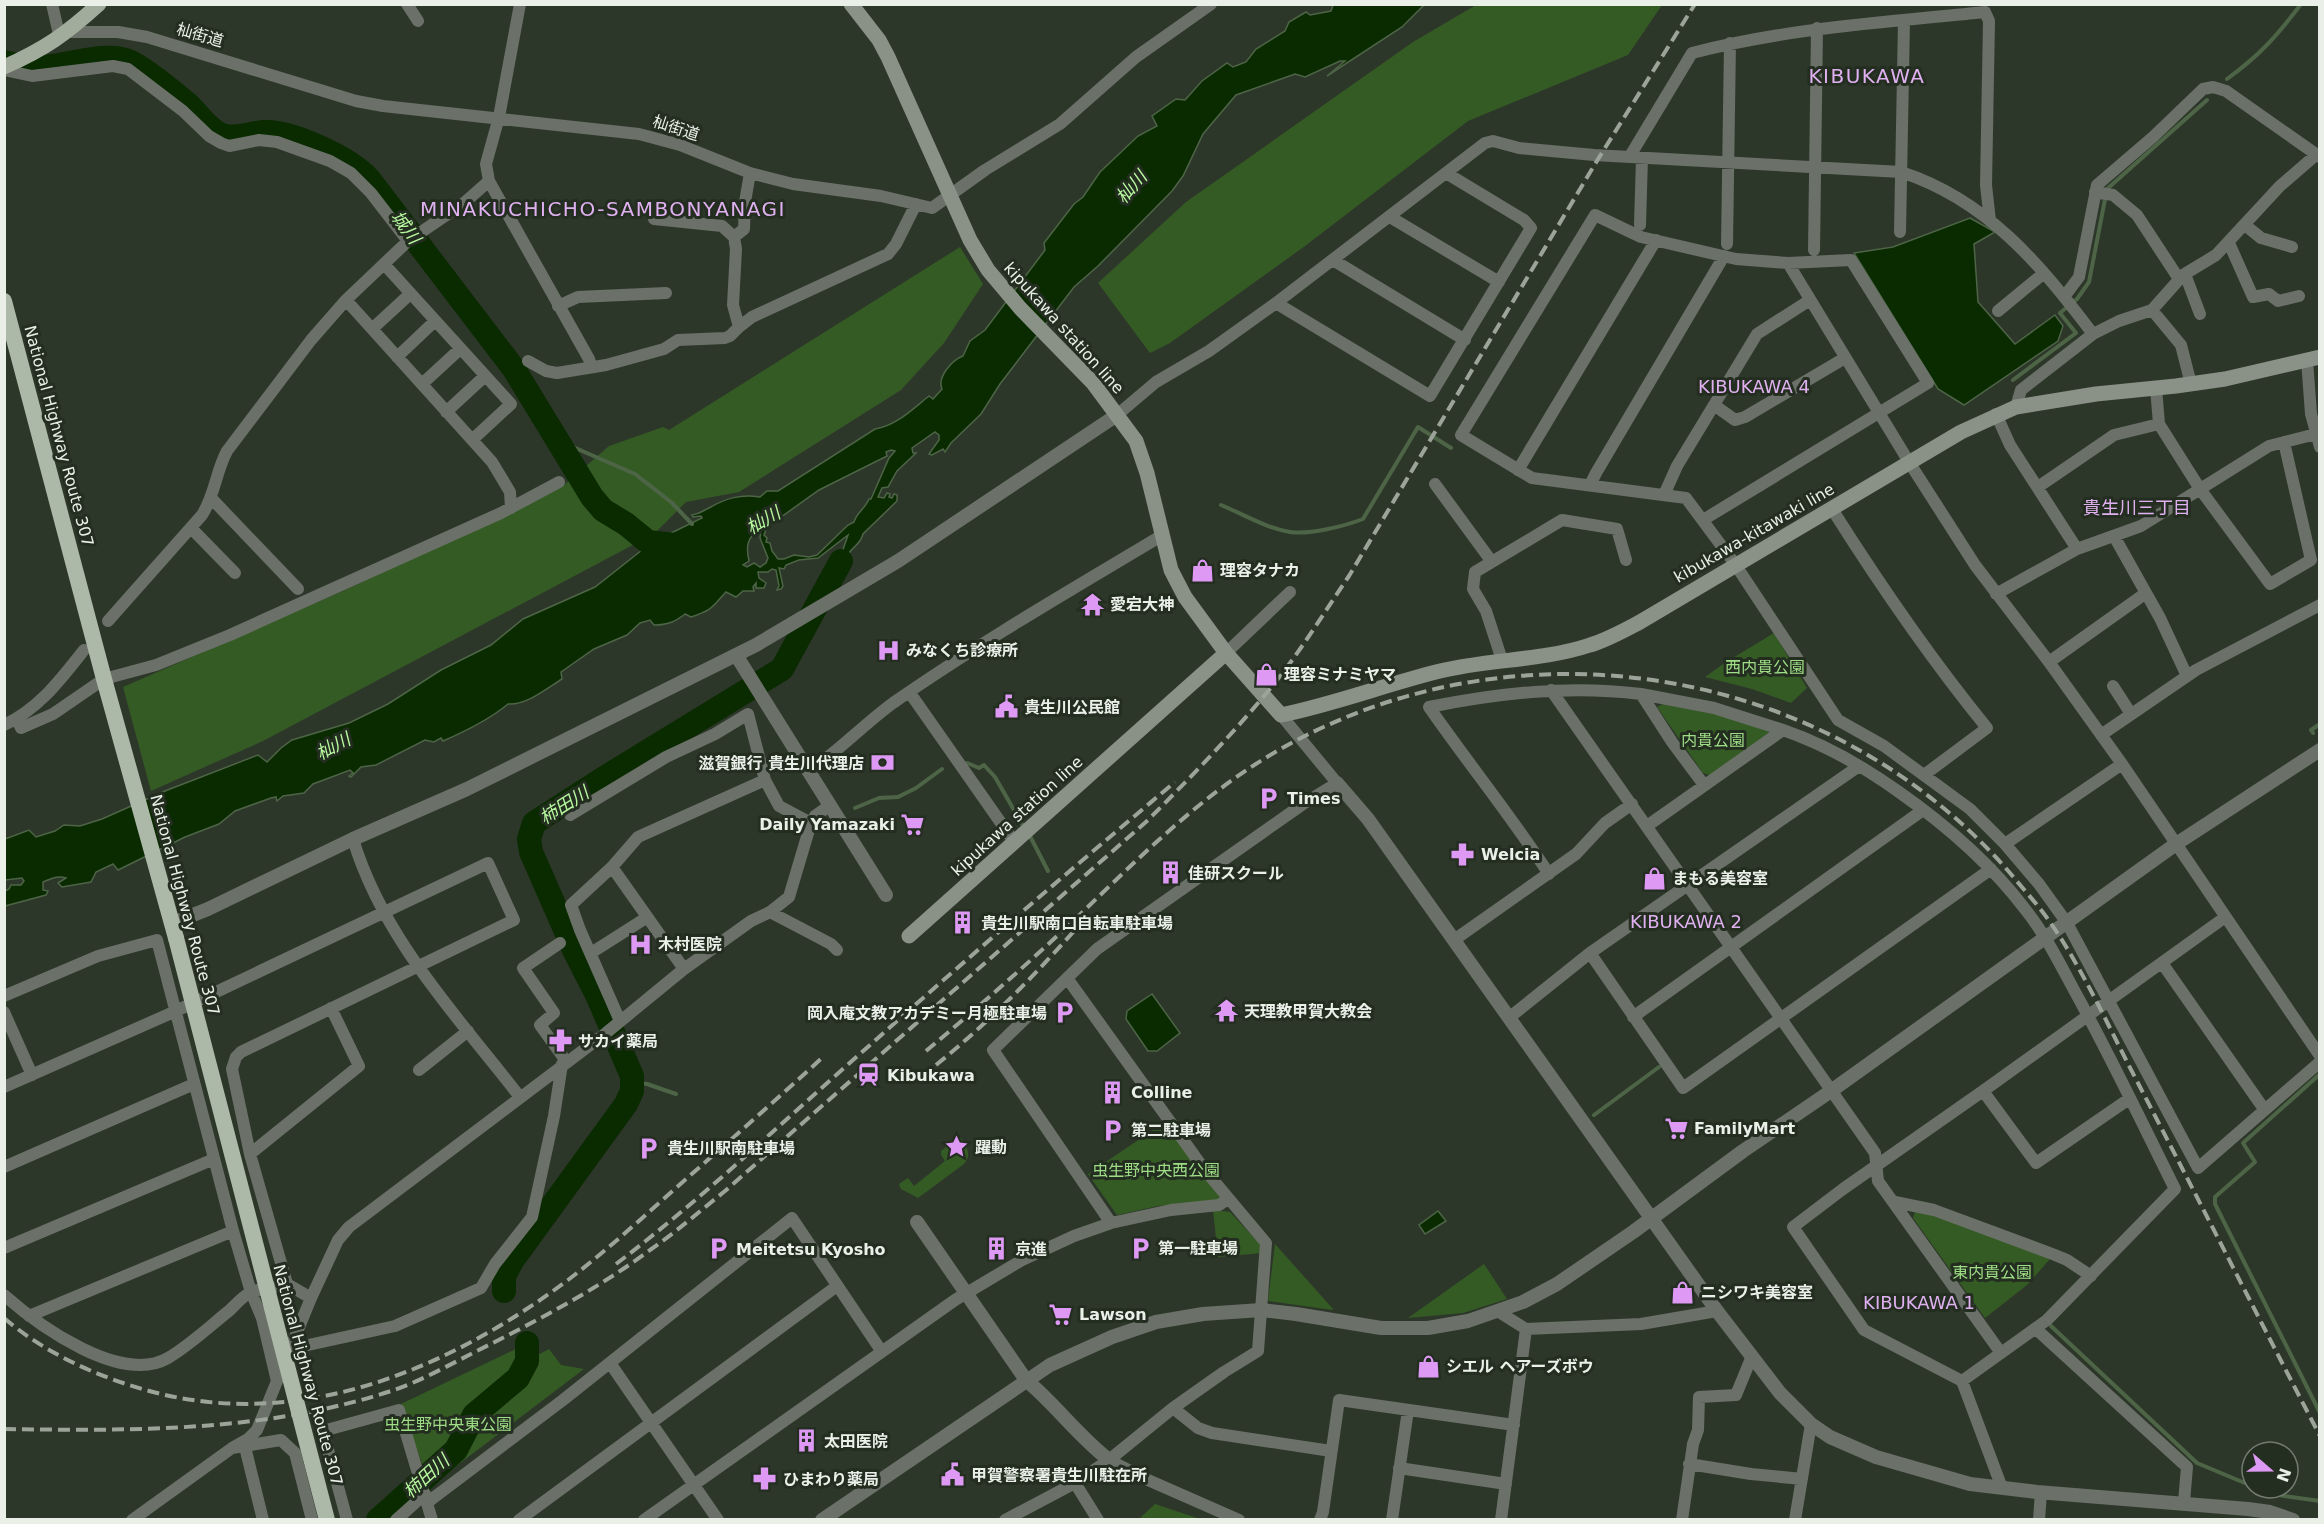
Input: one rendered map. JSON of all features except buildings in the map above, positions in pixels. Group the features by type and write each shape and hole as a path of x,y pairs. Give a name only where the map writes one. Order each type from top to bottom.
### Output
{"highway":[{"name":"National Highway Route 307","path":"4,301 106,686 175,931 327,1520"}],"main road":[{"path":"4,68 68,32 99,4"},
{"name":"kipukawa station line","path":"851,4 879,40 888,57 970,240 988,270 1080,367 1136,441 1147,473 1171,570 1185,597 1226,653 909,936"},
{"name":"kibukawa-kitawaki line","path":"1281,715 1443,670 1557,653 1609,638 1640,622 1909,462 1996,414 2016,407 2096,394 2225,379 2313,358"},
{"path":"1226,653 1281,715"}],"street":[{"path":"52,4 58,30 68,32"},
{"path":"407,4 418,21"},
{"path":"520,4 499,117 486,164 489,181 589,359 591,368"},
{"name":"杣街道","path":"68,32 118,32 147,37 356,101 383,106 499,117 658,138 750,173 817,189 880,196 932,208 985,171 1060,124 1136,57 1210,4"},
{"path":"1640,225 1636,157 1692,53 1730,43 1817,28 1985,12 1989,21 1986,185 1990,220"},
{"path":"1900,232 1904,21"},
{"path":"1814,250 1817,28"},
{"path":"1590,485 1725,250 1730,43"},
{"path":"4,68 32,76 113,66 128,69 183,111 209,136 221,143 229,146 259,140 277,142 330,161 351,173 411,238"},
{"path":"2016,407 2021,390 2093,334 2119,321 2152,310 2182,276 2216,255 2280,186 2318,155 2226,91 2213,87 2202,89 2153,137 2097,185 2079,278 2068,302"},
{"path":"175,931 353,839 467,789 736,655 898,561 1112,409 1209,351 1276,303 1485,143 1493,141 1519,148 1594,155 1901,172 1935,184 1990,220 2023,248 2093,334"},
{"path":"734,237 744,230 745,202 750,173"},
{"path":"1276,303 1430,396 1531,228 1524,220 1446,173"},
{"path":"108,621 202,514 212,498 221,462 232,444 311,340 346,300 411,238 464,203 489,181"},
{"path":"2095,192 2113,195 2137,215 2182,276 2200,314"},
{"path":"528,362 546,371 557,373 591,368 664,349 678,340 730,336 739,327 806,291 888,254 896,244 916,204"},
{"path":"1702,520 1928,383 1851,260 1767,263 1725,250 1641,237 1596,215 1461,435 1532,478 1686,498 1702,520 1735,564 1838,720 1884,746 1970,809 2005,844 2039,884 2067,923 2198,1168 2319,1062"},
{"path":"1390,217 1499,282"},
{"path":"654,219 722,226 734,237 736,249 733,305 739,327"},
{"path":"2245,225 2261,237 2292,247"},
{"path":"1518,470 1656,240"},
{"path":"2229,243 2253,297 2269,294 2278,301 2299,296"},
{"path":"1333,260 1464,340"},
{"path":"1788,263 1909,462 1975,565 2049,662 2122,764 2319,1056"},
{"path":"384,264 511,404 472,440"},
{"path":"1998,311 2044,273"},
{"path":"558,306 578,297 666,293"},
{"path":"372,329 410,294"},
{"path":"346,300 501,474 510,492 511,508"},
{"path":"1664,495 1677,466 1757,334 1810,300"},
{"path":"2152,310 2181,345 2191,384"},
{"path":"397,357 435,321"},
{"path":"422,384 460,349"},
{"path":"1714,405 1736,420 1745,417 1845,358"},
{"path":"2313,358 2311,414 2319,447"},
{"path":"446,412 485,376"},
{"path":"2156,388 2159,424 2200,489 2270,584 2311,560 2284,442"},
{"path":"1996,414 2010,445 2077,549"},
{"path":"2038,487 2114,435 2159,424"},
{"path":"1996,594 2077,549 2141,526 2269,446 2316,434"},
{"path":"17,719 21,728 106,686 231,635 511,508 559,482"},
{"path":"1435,484 1492,562"},
{"path":"212,498 298,589"},
{"path":"1832,509 1889,598 1948,680 1987,728 1924,775"},
{"path":"1502,660 1486,611 1473,589 1475,572 1562,520 1617,529 1626,560"},
{"path":"191,528 235,573"},
{"path":"808,772 839,750 866,723 910,693 1066,592 1161,536"},
{"path":"2114,536 2160,618 2187,676"},
{"path":"1226,653 1290,592"},
{"path":"2049,662 2146,593"},
{"path":"2101,735 2219,656 2319,605"},
{"path":"4,724 17,719 38,703 62,679 84,650"},
{"path":"736,655 886,895"},
{"path":"2113,686 2131,714"},
{"path":"1551,690 1875,1153 1878,1181 2001,1353"},
{"path":"1549,874 1519,828 1429,707 1494,695 1581,690 1641,694 1714,708 1783,730 1859,766 1923,810 1957,837 1990,869 2025,909 2046,938 2089,1016 2175,1189 2036,1329 1962,1381"},
{"path":"910,693 1015,843"},
{"path":"1641,694 1672,742 1704,785"},
{"path":"570,815 666,757 715,734 748,714 765,780 779,806 811,823"},
{"path":"1281,715 1368,819 1717,1311 1779,1393 1811,1424 1830,1437 1903,1466 1971,1484 2041,1492 2184,1502 2293,1520"},
{"path":"1647,826 1783,730"},
{"path":"822,1520 1058,1360 1112,1337 1156,1322 1203,1314 1262,1310 1398,1329 1449,1325 1499,1312 1557,1284 2176,844 2319,750"},
{"path":"2005,844 2122,764"},
{"path":"1510,1017 1590,953 1859,766"},
{"path":"613,1027 591,953 571,905 612,867 638,837 765,780"},
{"path":"1111,1223 993,1050 1108,941 1303,804 1337,783"},
{"path":"1454,940 1576,854 1605,823 1632,804"},
{"path":"132,1520 239,1448 257,1430 311,1298 338,1240 349,1227 613,1027 684,969 789,897 814,816 829,806"},
{"path":"1634,1017 1923,810"},
{"path":"353,839 383,912 400,941 520,1097"},
{"path":"4,1087 176,1011 488,863 514,920 241,1052 236,1057 232,1069 250,1154 287,1284"},
{"path":"612,867 684,969"},
{"path":"1590,953 1683,1088 1990,869"},
{"path":"770,912 831,944 837,950"},
{"path":"591,953 646,918"},
{"path":"2002,1488 1962,1381 1864,1330 1793,1227 2224,918"},
{"path":"4,996 98,956 157,940 233,1231 251,1292 262,1318 277,1381"},
{"path":"290,1349 395,1326 481,1288 495,1264 532,1217 564,1063 540,1025 554,1013 523,969 560,943"},
{"path":"2162,963 2264,1109"},
{"path":"1005,1520 1075,1483 1109,1460 1173,1408 1258,1351 1266,1243 1204,1169 1067,978"},
{"path":"250,1154 359,1066 331,1008"},
{"path":"4,1012 32,1075"},
{"path":"419,1070 468,1031"},
{"path":"4,1167 194,1084"},
{"path":"1983,1091 2036,1163 2129,1098"},
{"path":"4,1248 214,1158"},
{"path":"644,1520 966,1293 1047,1247 1111,1223 1171,1210 1219,1205 1228,1199"},
{"path":"1894,1203 1934,1210 2067,1260 2091,1276"},
{"path":"396,1520 610,1363 792,1218 882,1352"},
{"path":"917,1222 1026,1380 1089,1444 1109,1460 1148,1480 1239,1520"},
{"path":"28,1316 233,1231"},
{"path":"4,1295 28,1316 71,1342 122,1364 142,1365 159,1362 180,1350 251,1292 287,1284 311,1298"},
{"path":"519,1520 837,1286"},
{"path":"1499,1312 1526,1329 1641,1324 1717,1311"},
{"path":"1501,1520 1526,1329"},
{"path":"2036,1329 2187,1467 2184,1502"},
{"path":"1682,1520 1689,1464 1698,1430 1699,1397 1736,1395 1752,1356"},
{"path":"610,1363 718,1520"},
{"path":"1320,1520 1338,1400 1514,1425"},
{"path":"1173,1408 1198,1428 1212,1433 1331,1451"},
{"path":"347,1520 323,1431 399,1410 432,1520"},
{"path":"1392,1520 1408,1410"},
{"path":"1795,1520 1811,1424"},
{"path":"239,1448 281,1440 296,1453 312,1520"},
{"path":"239,1448 262,1520"},
{"path":"1689,1464 1802,1479"},
{"path":"1399,1468 1506,1484"},
{"path":"1075,1483 1098,1520"},
{"path":"2039,1520 2041,1492"}],"green space":[{"path":"1476,5 1662,5 1628,55 1468,121 1305,246 1170,343 1150,353 1098,283 1186,202 1413,42"},
{"path":"960,247 983,284 944,343 901,390 739,492 686,502 656,532 629,547 263,741 151,791 123,687 343,591 563,486 609,446 663,427 669,430"},
{"name":"西内貴公園","path":"1774,633 1807,688 1791,703 1752,689 1705,677 1726,662"},
{"name":"内貴公園","path":"1663,704 1724,716 1770,732 1710,775 1703,773 1657,707"},
{"name":"虫生野中央西公園","path":"1165,1122 1220,1195 1218,1201 1158,1206 1117,1215 1088,1174"},
{"path":"961,1138 968,1151 964,1164 918,1198 901,1189 899,1184 908,1178 914,1186 945,1161 941,1155 941,1151 946,1147 944,1144"},
{"path":"1213,1210 1230,1212 1260,1244 1262,1253 1218,1257"},
{"name":"東内貴公園","path":"1915,1212 1935,1215 2050,1259 2027,1285 1985,1318 1913,1218"},
{"path":"1275,1244 1333,1309 1333,1310 1268,1301"},
{"path":"1484,1264 1507,1299 1463,1313 1408,1318"},
{"name":"虫生野中央東公園","path":"520,1347 534,1357 549,1349 561,1365 584,1369 430,1486 401,1404"},
{"path":"1155,1504 1200,1519 1139,1519"}],"water":[{"name":"杣川","path":"1333,5 1424,5 1402,27 1327,76 1345,61 1340,61 1305,77 1295,74 1236,95 1203,134 1183,176 1172,191 1074,287 1000,384 981,414 951,443 945,452 943,449 932,455 929,454 939,440 939,435 935,432 912,448 913,453 916,453 897,471 888,487 882,488 878,497 884,498 887,493 892,498 894,494 897,495 897,501 863,534 830,586 825,589 839,561 848,535 818,558 799,560 786,565 784,569 779,568 783,586 781,589 777,590 779,586 776,570 758,572 759,578 766,583 764,588 756,588 756,583 753,587 754,591 743,591 736,597 726,592 712,608 691,617 685,614 674,621 663,624 654,625 650,620 640,623 627,635 594,649 561,672 562,679 536,696 515,704 508,704 477,725 443,741 441,738 434,742 425,740 376,765 361,767 351,777 349,776 353,773 350,770 313,784 304,793 283,796 277,801 276,797 271,798 235,811 219,824 185,837 118,870 113,864 96,872 91,882 62,887 58,883 66,878 60,877 43,882 43,890 48,891 46,895 5,906 5,891 11,885 21,885 24,881 22,878 5,880 5,839 29,830 36,837 55,831 64,825 80,826 102,819 165,791 258,755 267,762 292,740 349,723 388,704 441,670 491,645 523,619 595,587 642,550 702,518 692,515 728,499 746,496 760,497 767,491 778,491 875,429 897,420 929,396 933,399 942,389 942,379 946,370 954,361 963,356 970,341 985,330 1045,250 1044,243 1074,204 1083,197 1100,172 1138,136 1157,126 1152,116 1176,99 1185,100 1202,81 1227,63 1233,67 1246,62 1256,49 1285,31 1289,22 1306,12 1310,15 1331,11","holes":["895,451 889,458 871,499 854,522 817,555 809,557 794,555 778,559 770,543 766,542 767,538 764,535 767,527 819,490 887,456 886,452","761,530 760,538 768,558 766,563 760,567 754,563 747,567 743,565 749,561 748,543 752,536"]},
{"path":"1970,218 1995,232 1974,244 1978,302 2015,344 2055,315 2063,326 2058,341 1964,405 1938,389 1854,253 1893,247"},
{"path":"1152,994 1180,1033 1157,1051 1148,1051 1126,1019 1127,1011"},
{"path":"1438,1211 1446,1221 1425,1234 1419,1225"}],"waterway":[{"path":"2227,79 2267,44 2301,4"},
{"name":"城川","path":"4,62 36,68 105,58 126,60 158,80 189,105 217,133 237,137 263,132 289,136 304,140 334,154 360,171 369,179 514,369 592,497 603,510 626,524 648,542 684,546"},
{"path":"2013,380 2076,333 2060,313 2077,299 2089,282 2107,189 2207,100"},
{"path":"1221,505 1263,524 1290,532 1317,531 1337,527 1363,519 1418,427 1451,448"},
{"path":"557,440 635,474 671,502 692,524"},
{"name":"柿田川","path":"504,1291 504,1276 512,1261 626,1104 632,1091 632,1076 531,852 529,839 534,823 782,669 841,561"},
{"path":"774,675 778,683"},
{"path":"2313,733 2311,730 2320,724"},
{"path":"967,763 979,768 984,765 995,777 1022,824"},
{"path":"855,808 879,798 898,797 916,788 942,769"},
{"path":"1030,836 1048,871"},
{"path":"1594,1115 1659,1067"},
{"path":"2320,1074 2243,1143 2255,1162 2215,1197 2215,1204 2320,1413"},
{"path":"632,1082 647,1084 676,1094"},
{"path":"2051,1326 2197,1463 2240,1481"},
{"name":"柿田川","path":"378,1520 456,1450 474,1415 518,1378 527,1361 527,1343"},
{"path":"2300,1498 2320,1501"}],"railway":[{"path":"4,1429 151,1429 248,1422 296,1415 391,1391 443,1368 541,1318 586,1292 660,1243 725,1191 1147,821 1210,757 1269,690 1301,648 1349,576 1595,164 1695,4"},
{"path":"926,1051 1035,957 1188,814 1267,757 1360,712 1458,684 1559,674 1660,681 1757,705 1850,745 1935,801 2010,873 2042,912 2087,983 2320,1436"},
{"path":"616,1264 710,1187 978,950 1175,782"},
{"path":"936,1065 1008,1000 1075,930"},
{"path":"4,1318 38,1343 74,1363 113,1380 153,1392 209,1402 264,1403 318,1397 372,1384 424,1365 474,1341 522,1312 568,1280 623,1235 823,1057"}],"place":[{"name":"理容タナカ","path":"1202,570"},
{"name":"愛宕大神","path":"1092,604"},
{"name":"みなくち診療所","path":"888,650"},
{"name":"理容ミナミヤマ","path":"1266,674"},
{"name":"貴生川公民館","path":"1006,707"},
{"name":"滋賀銀行 貴生川代理店","path":"882,763"},
{"name":"Times","path":"1269,798"},
{"name":"Daily Yamazaki","path":"913,824"},
{"name":"Welcia","path":"1463,854"},
{"name":"佳研スクール","path":"1170,873"},
{"name":"まもる美容室","path":"1654,878"},
{"name":"貴生川駅南口自転車駐車場","path":"963,923"},
{"name":"木村医院","path":"640,944"},
{"name":"天理教甲賀大教会","path":"1226,1011"},
{"name":"岡入庵文教アカデミー月極駐車場","path":"1065,1013"},
{"name":"サカイ薬局","path":"560,1041"},
{"name":"Kibukawa","path":"869,1075"},
{"name":"Colline","path":"1113,1092"},
{"name":"FamilyMart","path":"1676,1128"},
{"name":"第二駐車場","path":"1113,1130"},
{"name":"躍動","path":"957,1147"},
{"name":"貴生川駅南駐車場","path":"649,1148"},
{"name":"第一駐車場","path":"1140,1248"},
{"name":"Meitetsu Kyosho","path":"718,1249"},
{"name":"京進","path":"997,1249"},
{"name":"ニシワキ美容室","path":"1683,1292"},
{"name":"Lawson","path":"1061,1314"},
{"name":"シエル ヘアーズボウ","path":"1428,1366"},
{"name":"太田医院","path":"806,1441"},
{"name":"甲賀警察署貴生川駐在所","path":"953,1475"},
{"name":"ひまわり薬局","path":"765,1479"}],"district":[{"name":"KIBUKAWA","path":"1867,76"},
{"name":"MINAKUCHICHO-SAMBONYANAGI","path":"603,209"},
{"name":"KIBUKAWA 4","path":"1754,386"},
{"name":"貴生川三丁目","path":"2137,507"},
{"name":"KIBUKAWA 2","path":"1686,921"},
{"name":"KIBUKAWA 1","path":"1919,1302"}]}
